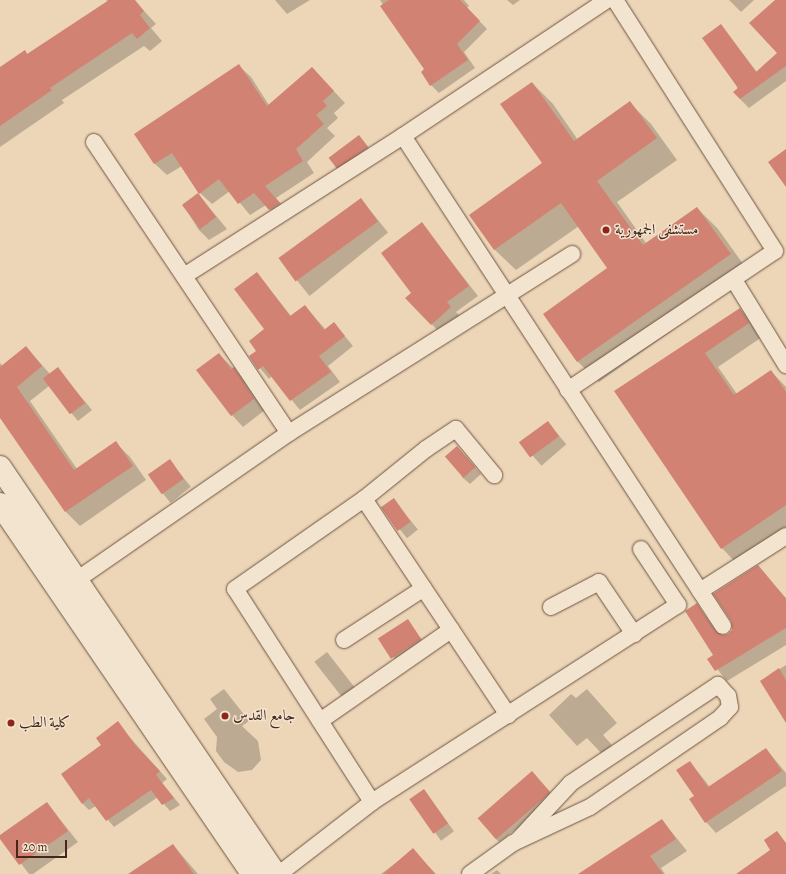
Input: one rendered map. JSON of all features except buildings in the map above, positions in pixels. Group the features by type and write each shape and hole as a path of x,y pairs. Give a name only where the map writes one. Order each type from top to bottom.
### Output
{"main road":[{"path":"0,467 277,874"},
{"path":"0,504 252,874"},
{"path":"60,591 78,580"}],"street":[{"path":"184,276 403,136 607,0"},
{"path":"568,390 734,280 775,251 615,0"},
{"path":"403,136 723,626"},
{"path":"94,142 289,433"},
{"path":"78,580 289,433 572,254"},
{"path":"734,280 786,365"},
{"path":"372,802 234,589 364,499 426,449 456,429 494,475"},
{"path":"364,499 508,715"},
{"path":"700,591 786,536"},
{"path":"277,874 372,802 678,605 641,550"},
{"path":"551,607 599,582 634,634"},
{"path":"344,640 424,588"},
{"path":"320,721 451,630"},
{"path":"470,874 518,840 590,807 720,718 730,707 728,696 718,685 571,783 518,840"}],"place":[{"name":"مستشفى الجمهورية","path":"606,230"},
{"name":"جامع القدس","path":"225,716"},
{"name":"كلية الطب","path":"11,723"}]}
